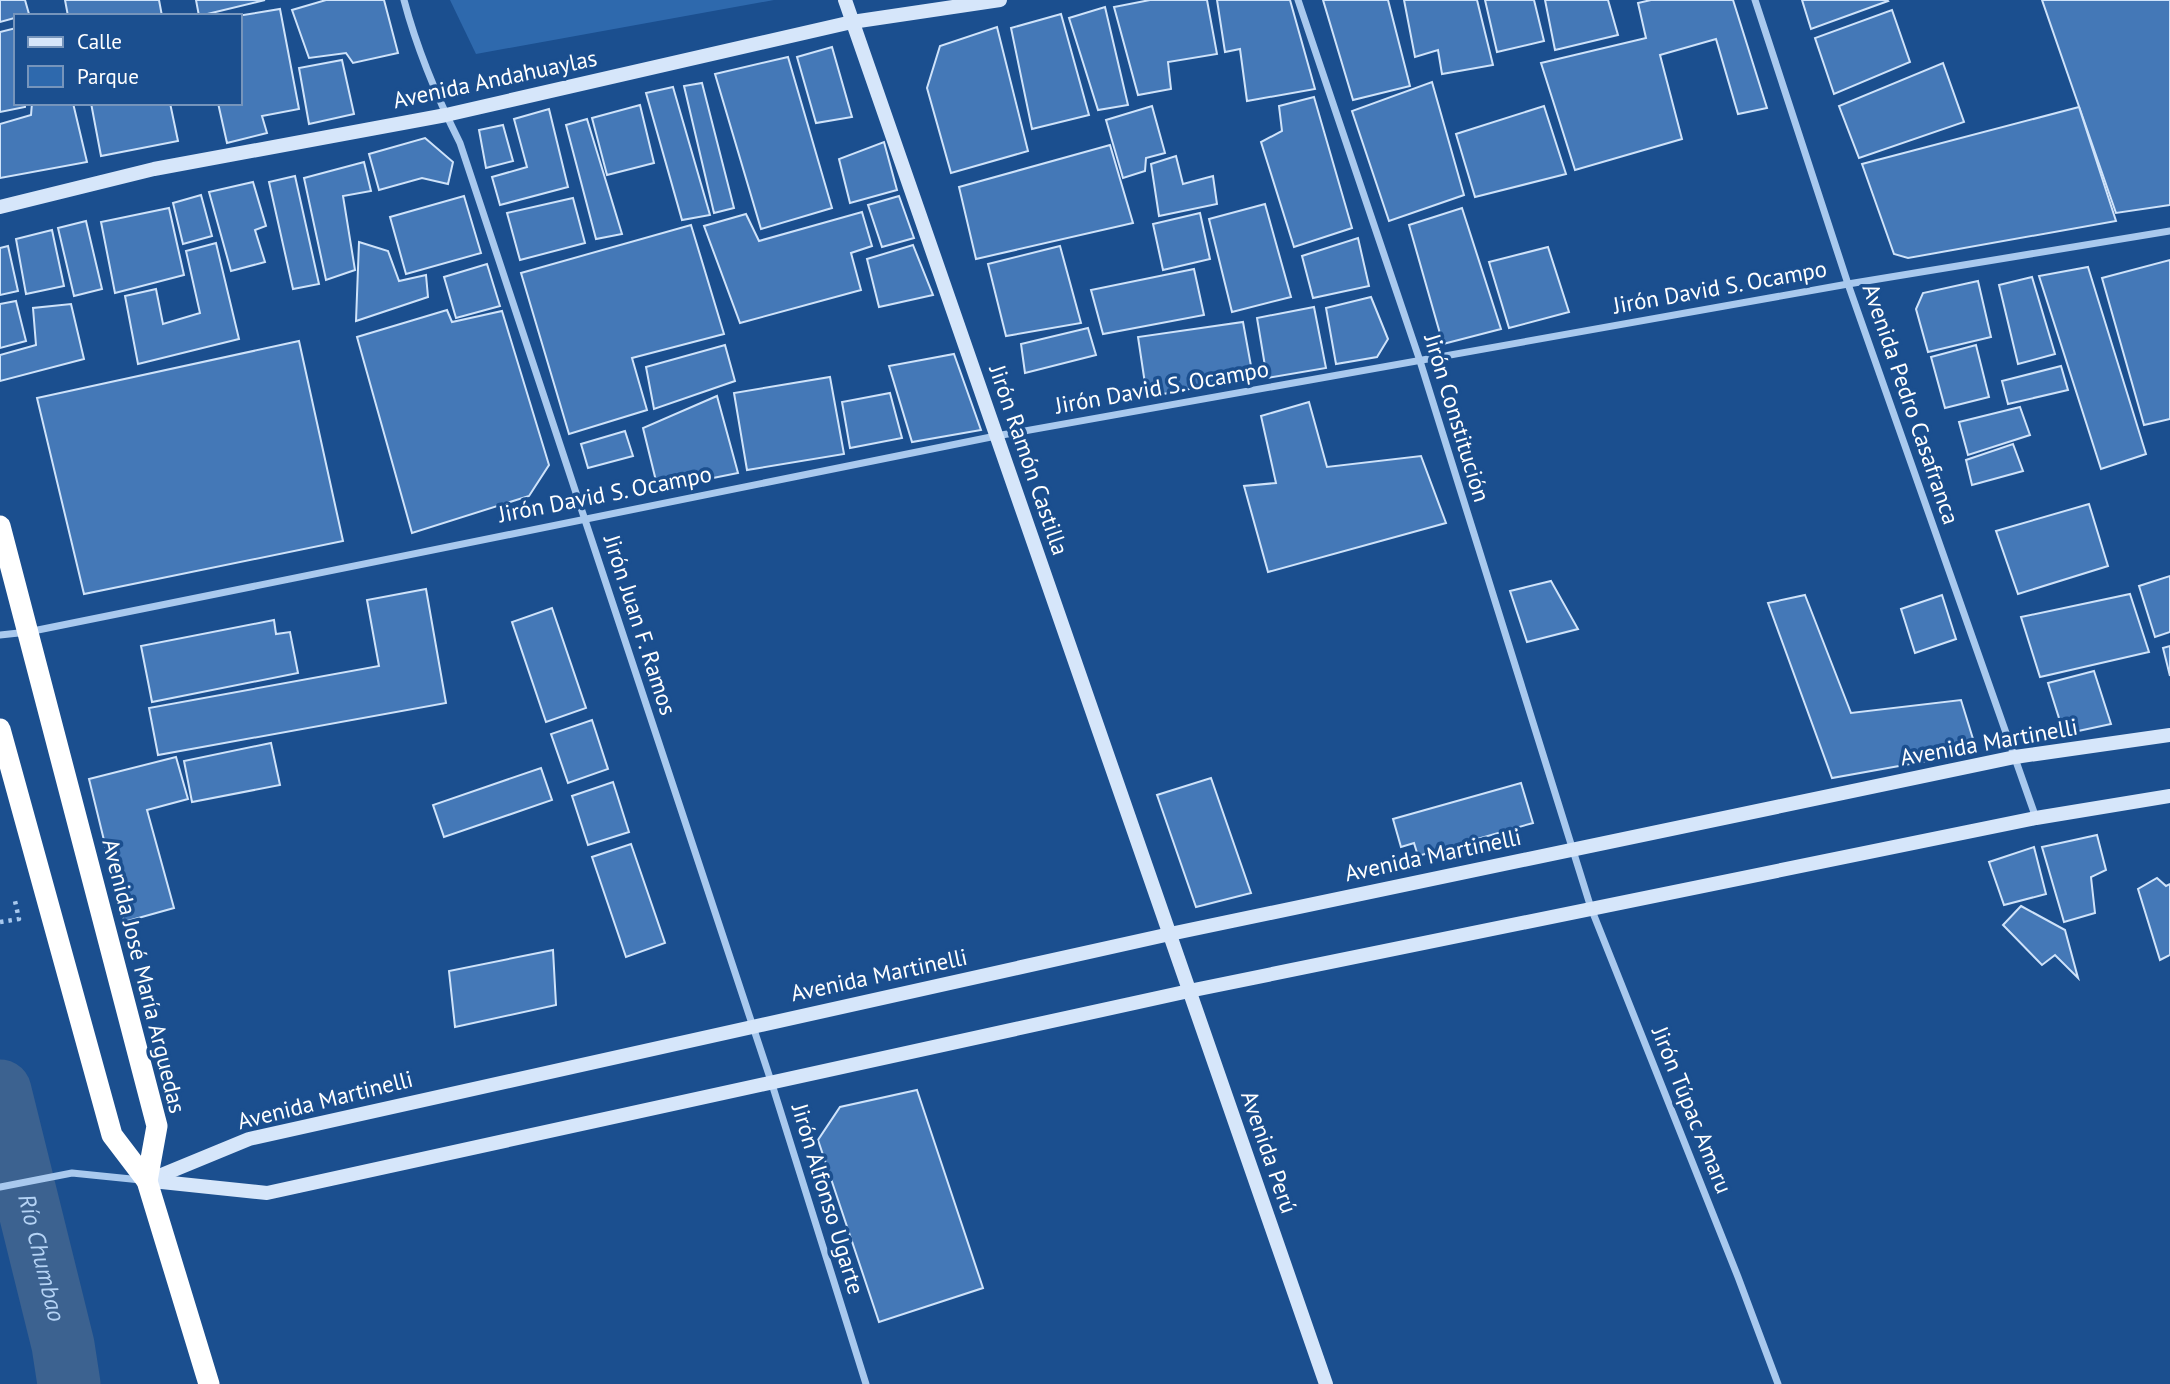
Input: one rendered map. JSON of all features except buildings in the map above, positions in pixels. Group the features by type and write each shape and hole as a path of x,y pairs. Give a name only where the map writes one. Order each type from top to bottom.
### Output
{"highway":[{"name":"Avenida José María Arguedas","path":"0,526 157,1126 147,1181"},
{"path":"0,729 112,1135 147,1181 209,1384"}],"street":[{"name":"Jirón Juan F. Ramos","path":"404,0 411,27 460,143 752,1026"},
{"name":"Jirón Ramón Castilla","path":"845,0 1170,934"},
{"name":"Avenida Andahuaylas","path":"0,207 154,169 446,115 852,22 1000,0"},
{"name":"Jirón Constitución","path":"1298,0 1420,361 1571,850"},
{"name":"Avenida Pedro Casafranca","path":"1755,0 1848,284 2036,818"},
{"name":"Jirón David S. Ocampo","path":"0,635 28,632 996,436 1848,284 2170,231"},
{"name":"Avenida Martinelli","path":"147,1181 249,1139 752,1026 1170,934 2015,757 2170,735"},
{"path":"0,1187 72,1173 267,1193 1189,991 2036,818 2170,796"},
{"name":"Jirón Túpac Amaru","path":"1571,850 1591,908 1778,1384"},
{"name":"Avenida Perú","path":"1170,934 1325,1384"},
{"name":"Jirón Alfonso Ugarte","path":"752,1026 866,1384"}],"path":[{"path":"0,922 8,920"}],"green space":[{"path":"450,0 774,0 476,54"}],"waterway":[{"name":"Río Chumbao","path":"0,1091 63,1345 69,1384"}]}
